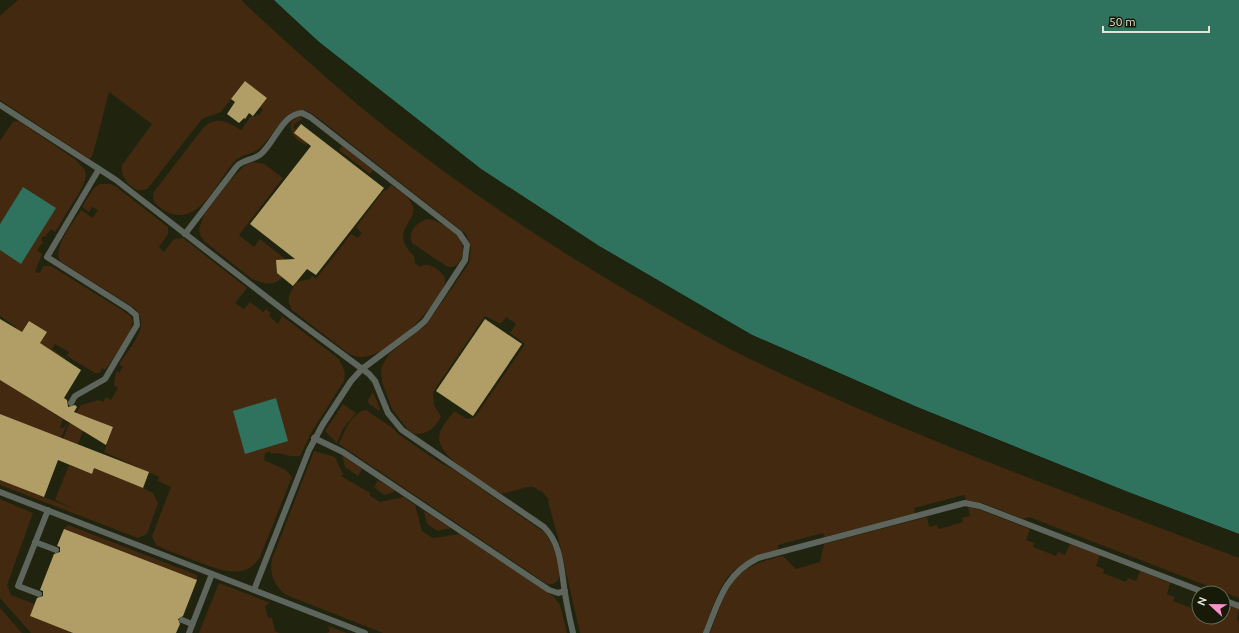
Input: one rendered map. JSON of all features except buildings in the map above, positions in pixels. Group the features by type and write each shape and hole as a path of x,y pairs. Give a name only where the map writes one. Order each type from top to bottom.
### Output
{"lane":[{"path":"0,104 116,180 362,369 375,381 388,413 402,430 544,527 549,532 556,545 573,633"},
{"path":"185,234 240,164 261,154 290,117 302,113 310,117 459,233 467,245 465,260 425,321 362,369 348,386 314,438 254,590"},
{"path":"71,403 75,396 105,379 137,325 136,315 129,309 46,257 99,169"},
{"path":"314,438 343,452 549,590 558,593 565,592"},
{"path":"0,492 365,633"},
{"path":"706,633 726,585 743,567 758,558 965,503 980,506 1191,587"},
{"path":"38,594 18,586 48,510"},
{"path":"35,542 56,550"},
{"path":"189,633 212,574"},
{"path":"182,620 192,624"}],"shaded area":[{"path":"18,0 241,0 332,83 417,152 504,213 624,289 730,349 855,407 982,460 1239,558 1239,598 1231,595 1231,585 1205,585 1029,517 1023,519 983,503 966,500 964,495 914,508 915,513 824,537 823,533 778,545 778,550 746,562 727,578 715,601 703,633 580,633 558,537 548,502 549,500 541,490 539,491 534,487 527,487 502,494 475,477 454,461 441,445 439,437 443,426 454,411 467,419 475,417 525,344 510,333 516,324 506,317 501,324 485,316 433,392 434,405 441,417 428,432 415,434 408,430 392,409 382,382 381,368 389,354 427,324 469,263 471,247 466,234 313,114 304,111 296,111 289,114 260,148 236,160 214,190 198,208 188,213 178,215 165,211 154,202 153,193 203,128 213,122 222,121 227,122 241,130 252,115 255,117 257,114 259,115 263,110 259,107 267,98 245,81 221,112 202,119 148,188 138,190 129,185 123,175 122,165 152,124 109,92 93,154 90,159 0,100 0,16"},
{"path":"298,117 302,118 295,123 293,128 295,129 301,122 295,133 307,143 306,145 296,139 291,129 292,121"},
{"path":"15,121 20,122 76,160 85,170 86,176 83,186 55,232 51,229 45,237 43,236 41,240 43,242 37,250 42,254 35,272 40,273 43,266 51,266 131,317 131,329 119,351 107,368 104,370 102,368 100,373 95,373 67,356 69,352 55,344 52,349 65,359 50,350 23,360 47,332 29,321 12,347 3,348 16,327 0,316 0,250 21,263 23,187 0,224 0,141"},
{"path":"342,146 373,170 370,174 339,150"},
{"path":"252,162 264,164 283,178 239,235 254,247 260,239 284,258 286,267 282,278 275,283 264,283 252,279 204,241 201,237 199,229 204,215 229,182 244,166"},
{"path":"99,184 110,184 115,186 168,227 168,234 159,247 164,252 174,239 183,238 247,288 235,303 244,309 250,302 263,312 266,309 271,313 269,316 278,324 282,316 339,359 345,372 344,381 312,431 300,456 278,453 271,454 270,451 265,453 264,460 286,470 292,477 260,557 246,570 229,571 211,567 156,545 152,536 171,487 158,481 159,477 104,452 113,427 88,417 78,444 63,439 69,424 81,405 99,400 103,402 106,397 111,400 118,388 114,385 116,371 119,373 123,367 119,364 137,337 141,323 140,316 136,309 60,261 58,256 61,242 81,210 93,218 98,210 92,207 89,212 82,207 94,188"},
{"path":"391,185 406,196 413,208 413,214 404,231 403,238 406,246 414,256 415,263 420,267 427,265 437,269 445,278 445,283 430,307 418,322 404,335 389,347 374,354 360,357 348,353 292,310 289,298 296,282 310,279 312,276 316,279 351,234 358,238 362,233 356,227 384,190 386,191"},
{"path":"427,219 448,227 460,240 463,253 460,261 454,266 446,266 412,243 412,231 420,222"},
{"path":"0,380 63,419 60,428 63,428 68,422 61,438 0,414"},
{"path":"373,392 380,409 379,411 369,404 368,400"},
{"path":"343,404 356,413 343,429 337,443 325,431"},
{"path":"366,410 394,429 398,434 439,462 454,470 544,532 552,544 558,563 558,579 554,583 547,584 339,444 349,423 357,414"},
{"path":"314,451 335,457 343,474 341,476 370,493 369,495 380,502 403,497 415,505 422,531 433,538 460,534 554,597 560,605 567,633 383,633 286,595 278,588 273,579 271,564"},
{"path":"342,455 362,469 358,476 345,467"},
{"path":"69,465 92,474 92,467 153,493 158,503 147,534 138,538 0,485 0,480 77,510 55,500"},
{"path":"378,480 396,491 384,495 374,487"},
{"path":"0,499 33,513 7,585 11,595 35,604 30,616 73,633 31,633 0,598"},
{"path":"968,507 978,509 1030,529 1026,540 1034,543 1033,547 1056,556 1058,552 1065,555 1070,544 1100,555 1096,566 1104,569 1103,573 1126,582 1128,578 1136,581 1140,571 1170,583 1167,594 1175,597 1173,601 1191,608 1191,625 1231,625 1231,606 1239,609 1237,620 1239,621 1239,633 710,633 727,591 733,581 741,573 752,566 783,556 796,569 820,562 824,544 927,517 929,527 937,525 939,529 963,522 962,518 970,516"},
{"path":"424,511 451,528 438,531 427,524"},
{"path":"68,525 197,575 197,580 64,529"},
{"path":"219,583 270,603 265,606 268,618 272,618 275,631 280,633 199,633"},
{"path":"0,608 22,633 0,633"},
{"path":"328,626 347,633 327,633 330,631"}],"water":[{"path":"274,0 1239,0 1239,534 1128,492 917,407 752,335 599,246 481,169 319,42"},
{"path":"23,187 56,208 21,264 0,250 0,224"},
{"path":"276,398 288,441 245,454 233,411"}],"pier":[{"path":"272,0 319,42 481,169 599,246 752,335 917,407 1128,492 1239,534 1239,536 1127,494 917,409 751,337 598,247 480,170 318,44"}]}
